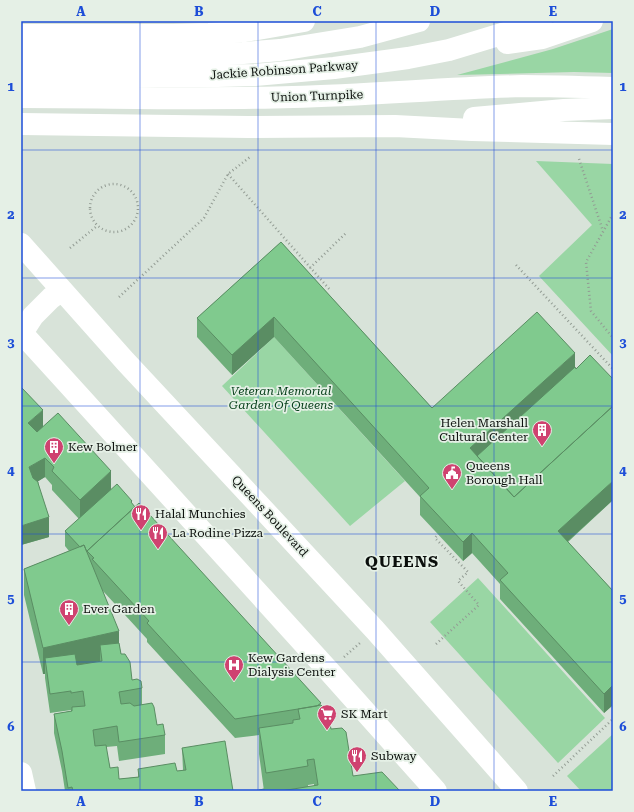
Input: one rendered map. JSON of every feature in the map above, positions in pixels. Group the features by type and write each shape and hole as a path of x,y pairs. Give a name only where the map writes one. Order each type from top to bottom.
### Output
{"main road":[{"path":"21,35 210,34 245,31 304,21"},
{"name":"Jackie Robinson Parkway","path":"21,56 210,56 280,50 360,37 419,21"},
{"name":"Jackie Robinson Parkway","path":"21,76 217,76 334,68 408,58 448,50 541,21"},
{"path":"448,50 542,38 592,21"},
{"name":"Union Turnpike","path":"21,97 292,97 524,86 613,88"},
{"path":"395,126 564,110 613,108"},
{"path":"21,124 249,127 395,126 613,134"},
{"name":"Queens Boulevard","path":"22,248 271,517 517,791"},
{"path":"62,290 51,298 33,316 21,332 436,791"},
{"path":"21,774 25,791"}],"path":[{"path":"120,297 204,218 228,174 250,157"},
{"path":"579,158 603,232"},
{"path":"228,174 331,291"},
{"path":"110,184 117,184 132,192 138,207 137,215 128,228 121,231 112,232 97,226 91,216 90,207 96,192 102,187 110,184"},
{"path":"613,214 586,262 591,311 613,338"},
{"path":"70,248 97,226"},
{"path":"310,268 346,233"},
{"path":"516,265 613,369"},
{"path":"436,644 479,605 458,581 468,572 435,538 438,534"},
{"path":"342,658 364,640"},
{"path":"553,776 613,719"}],"green space":[{"path":"613,29 613,73 574,72 457,75 553,49"},
{"path":"536,161 613,164 613,356 539,276 592,225"},
{"name":"Veteran Memorial Garden Of Queens","path":"274,337 405,481 350,526 222,386"},
{"path":"478,578 605,718 558,763 430,622"},
{"path":"613,734 613,791 581,791 567,776"}],"building":[{"name":"Queens Borough Hall","path":"281,242 432,408 537,312 575,353 470,448 514,497 613,406 613,481 558,531 613,591 613,685 604,694 500,580 508,573 472,533 463,542 420,496 429,488 274,317 232,355 197,318"},
{"name":"Helen Marshall Cultural Center","path":"590,355 613,379 613,406 514,497 477,456"},
{"name":"Kew Bolmer","path":"21,387 43,410 28,423 37,432 58,413 111,471 80,500 52,471 54,467 45,458 29,467 33,478 38,482 49,517 21,526"},
{"path":"117,484 132,501 131,502 135,507 87,552 84,545 80,547 65,531"},
{"path":"139,503 321,703 317,706 235,719 147,623 149,621 92,559 94,558 87,551"},
{"name":"Ever Garden","path":"84,545 119,631 43,648 24,569"},
{"path":"119,643 121,654 125,654 130,662 132,680 137,679 141,681 142,688 119,692 121,704 130,703 134,706 152,703 157,725 163,724 165,735 119,742 117,726 93,730 95,746 106,745 110,768 118,767 119,779 139,777 138,769 175,763 177,771 186,770 182,748 225,741 233,791 73,791 72,787 68,788 54,714 72,711 72,707 85,706 83,691 50,694 45,658 75,654 77,665 102,661 100,645"},
{"path":"321,705 328,713 331,729 342,728 346,732 353,776 382,772 400,791 281,791 318,785 314,759 307,760 308,766 266,773 259,728 293,723 293,720 300,719 298,709"}],"place":[{"name":"Helen Marshall Cultural Center","path":"542,447"},
{"name":"Kew Bolmer","path":"54,464"},
{"name":"Queens Borough Hall","path":"452,490"},
{"name":"Halal Munchies","path":"141,531"},
{"name":"La Rodine Pizza","path":"158,550"},
{"name":"Ever Garden","path":"69,626"},
{"name":"Kew Gardens Dialysis Center","path":"234,682"},
{"name":"SK Mart","path":"327,731"},
{"name":"Subway","path":"357,773"}],"district":[{"name":"QUEENS","path":"402,561"}]}
